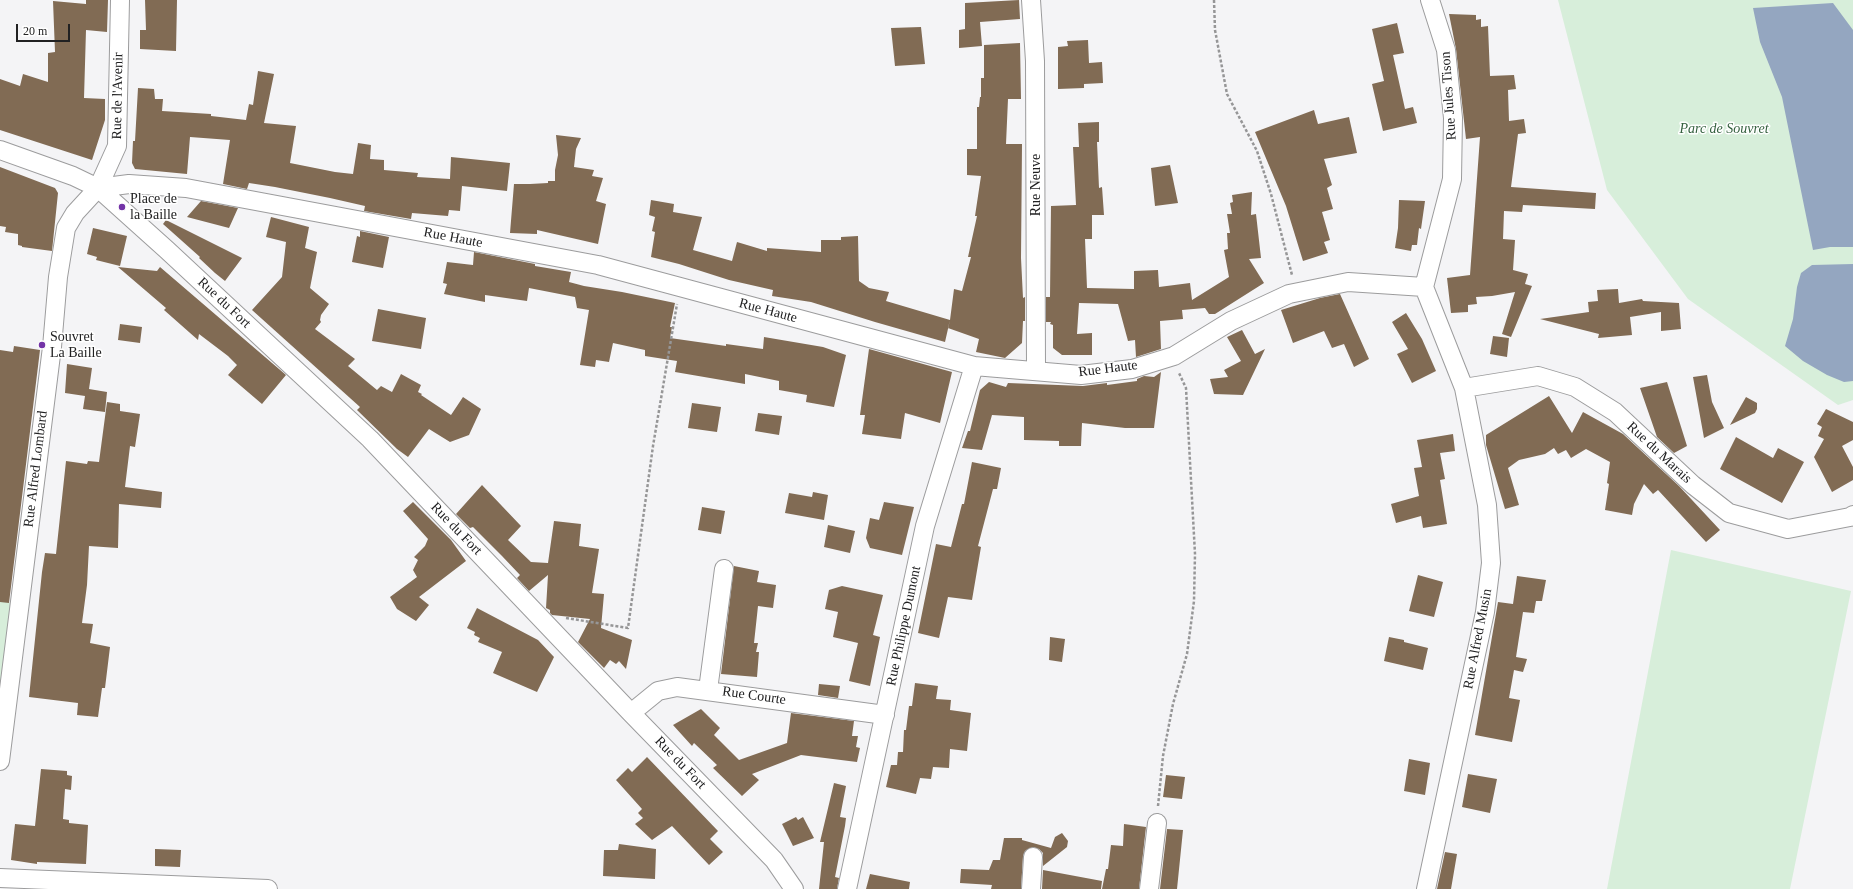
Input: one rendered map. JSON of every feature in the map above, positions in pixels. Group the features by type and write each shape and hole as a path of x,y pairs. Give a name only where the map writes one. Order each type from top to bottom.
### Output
{"street":[{"name":"Rue de l'Avenir","path":"98,188 117,146 120,0"},
{"name":"Rue Neuve","path":"1031,0 1036,61 1036,370"},
{"name":"Rue Jules Tison","path":"1424,286 1452,179 1453,118 1446,50 1430,0"},
{"name":"Rue du Fort","path":"0,150 73,176 98,188 370,439 631,713 774,860 794,889"},
{"name":"Rue Haute","path":"98,188 129,184 186,188 598,265 974,366 1082,375 1132,369 1169,358 1231,321 1289,294 1348,282 1424,286"},
{"name":"Rue Alfred Lombard","path":"0,761 52,347 58,277 66,228 75,213 98,188"},
{"name":"Rue Alfred Musin","path":"1424,286 1464,388 1487,505 1491,563 1485,612 1426,889"},
{"name":"Rue Philippe Dumont","path":"847,889 925,526 974,366"},
{"name":"Rue du Marais","path":"1464,388 1538,376 1575,387 1615,412 1693,485 1729,513 1788,528 1850,517 1853,515"},
{"path":"708,690 724,569"},
{"name":"Rue Courte","path":"631,713 658,691 677,687 885,715"},
{"path":"1149,889 1156,823"},
{"path":"1031,889 1033,857"},
{"path":"0,878 268,889"}],"path":[{"path":"1214,0 1215,30 1227,94 1257,151 1285,242 1296,293"},
{"path":"543,621 561,618 628,628 653,446 680,288"},
{"path":"1156,823 1163,756 1173,704 1187,654 1194,601 1195,554 1186,388 1169,358"}],"green space":[{"name":"Parc de Souvret","path":"1558,0 1853,0 1853,400 1838,405 1688,299 1607,190"},
{"path":"1671,550 1851,591 1790,889 1607,889"},
{"path":"0,601 12,603 0,687"}],"water":[{"path":"1833,3 1853,30 1853,247 1830,247 1813,250 1782,97 1760,42 1753,8"},
{"path":"1853,264 1853,381 1844,382 1827,375 1803,361 1785,346 1793,319 1797,287 1801,273 1812,265"}],"building":[{"path":"86,0 108,0 107,32 86,30 84,98 105,99 105,120 92,160 0,130 0,79 20,86 23,74 48,82 48,53 55,52 53,1 86,4"},
{"path":"145,0 177,0 176,51 140,49 140,30 146,30"},
{"path":"1019,0 1020,19 980,22 982,46 959,48 959,30 965,29 965,3"},
{"path":"1449,14 1476,15 1476,20 1481,19 1481,27 1488,26 1490,76 1514,75 1516,89 1508,90 1509,121 1524,119 1526,133 1518,134 1511,187 1596,193 1595,209 1523,205 1522,212 1504,211 1503,239 1515,240 1513,270 1528,274 1525,284 1532,286 1511,337 1502,334 1515,292 1476,297 1477,304 1468,305 1468,312 1451,313 1447,278 1470,275 1480,137 1466,139 1456,49"},
{"path":"1397,23 1404,53 1393,55 1405,109 1413,107 1417,123 1383,131 1372,84 1384,81 1372,29"},
{"path":"921,27 925,64 895,66 891,28"},
{"path":"1088,40 1089,63 1102,62 1103,83 1084,84 1084,88 1058,89 1058,47 1068,46 1067,41"},
{"path":"1020,43 1021,99 1008,99 1006,144 1022,144 1021,258 1023,298 1025,297 1025,321 1023,321 1022,343 1005,358 976,352 979,339 948,328 945,342 811,302 772,296 773,290 729,280 679,264 651,257 655,232 652,231 655,217 649,215 651,200 674,204 673,212 702,217 693,250 732,261 737,242 767,251 767,248 821,252 821,240 841,240 841,237 858,236 859,281 869,288 889,292 886,301 950,320 954,289 962,291 971,257 968,257 977,216 975,216 981,176 967,175 967,149 977,149 977,107 979,107 981,97 981,78 984,78 984,45"},
{"path":"258,71 274,74 264,123 296,126 290,163 353,174 358,143 371,145 370,159 384,160 384,170 418,173 417,177 450,179 451,157 510,163 507,191 462,186 460,211 449,210 448,216 412,213 411,219 364,211 365,206 275,187 249,183 247,189 223,184 230,140 190,137 187,174 135,169 132,163 133,141 135,141 138,88 154,89 155,99 163,99 162,111 211,114 211,116 246,120 249,104 253,105"},
{"path":"1314,110 1318,124 1349,117 1357,153 1324,159 1332,185 1327,188 1333,209 1322,212 1330,240 1324,242 1328,253 1303,261 1286,206 1255,132"},
{"path":"1099,122 1099,142 1097,142 1099,188 1102,187 1104,215 1092,215 1092,239 1085,239 1087,288 1134,289 1134,271 1158,270 1159,287 1190,283 1192,300 1229,277 1224,250 1228,249 1227,233 1230,233 1227,214 1232,214 1230,203 1233,202 1232,195 1252,192 1251,215 1256,214 1261,258 1249,259 1264,283 1215,314 1209,314 1205,308 1182,310 1183,319 1160,321 1161,349 1136,357 1135,340 1128,341 1118,304 1079,303 1077,334 1092,333 1092,355 1062,355 1053,348 1053,325 1050,324 1051,322 1046,322 1046,297 1050,297 1051,206 1076,205 1073,147 1079,147 1078,123"},
{"path":"556,135 581,138 576,149 574,167 594,170 592,176 603,178 596,201 606,204 598,244 537,230 537,234 510,233 514,184 548,183 548,181 555,181 555,170 558,155"},
{"path":"1170,165 1178,203 1155,206 1151,168"},
{"path":"0,167 55,188 58,193 52,251 22,247 18,245 18,234 5,232 6,227 0,226"},
{"path":"1399,200 1425,201 1417,245 1412,245 1411,251 1395,248 1398,228"},
{"path":"201,201 238,208 229,228 187,217"},
{"path":"271,217 309,227 305,248 317,252 310,288 329,304 321,315 321,322 315,329 355,359 348,366 377,390 381,386 392,392 401,374 421,385 418,392 422,394 421,395 451,415 463,397 481,409 469,435 450,442 429,429 408,457 397,449 357,410 360,407 252,310 282,277 286,242 266,237"},
{"path":"166,220 242,258 225,281 163,224"},
{"path":"93,228 127,236 120,266 96,260 97,257 87,254"},
{"path":"360,231 389,237 383,268 352,262 357,236 360,237"},
{"path":"474,252 535,264 535,266 571,272 569,282 584,286 675,303 670,327 672,327 670,338 726,346 726,344 763,349 764,337 823,347 846,355 834,407 806,402 807,395 779,390 779,381 745,374 745,384 675,372 677,361 645,356 645,350 613,343 609,362 596,360 595,367 580,365 589,310 577,308 575,297 529,288 527,301 485,295 485,302 444,294 447,284 443,283 447,262 473,265"},
{"path":"118,267 157,271 160,267 286,375 262,404 228,375 237,365 228,356 199,334 198,340 164,310 166,308"},
{"path":"1618,289 1619,303 1642,299 1643,301 1679,303 1681,329 1661,331 1661,312 1630,317 1632,335 1598,338 1599,334 1540,319 1589,312 1588,302 1598,301 1597,290"},
{"path":"1340,294 1369,359 1354,367 1344,344 1332,348 1324,331 1293,343 1281,310 1320,298"},
{"path":"378,309 426,318 421,349 372,341"},
{"path":"1406,313 1422,339 1436,371 1412,383 1397,354 1408,349 1392,322"},
{"path":"120,324 142,327 140,343 118,340"},
{"path":"1242,330 1255,354 1265,349 1243,395 1214,394 1210,379 1228,377 1224,370 1241,361 1227,337"},
{"path":"1493,336 1509,338 1507,357 1490,354"},
{"path":"14,346 40,350 9,603 0,602 0,350 13,352"},
{"path":"869,349 952,372 940,423 905,413 901,439 862,434 865,415 860,415"},
{"path":"67,364 92,368 89,389 107,392 105,412 83,409 85,396 65,393"},
{"path":"1161,372 1154,428 1125,428 1082,423 1081,446 1059,446 1059,441 1024,440 1024,417 992,415 982,450 962,448 968,431 970,431 980,390 989,382 1006,387 1008,383 1083,386 1107,383 1107,385 1137,381 1137,379 1144,376 1154,377"},
{"path":"1707,375 1712,402 1724,428 1704,438 1693,377"},
{"path":"1667,382 1687,446 1674,453 1657,437 1640,388"},
{"path":"1549,396 1572,433 1583,412 1623,434 1679,486 1720,530 1706,542 1658,490 1653,494 1644,484 1634,504 1632,515 1605,510 1609,484 1607,483 1610,462 1586,449 1571,458 1566,450 1558,454 1554,448 1545,454 1519,460 1508,468 1519,505 1505,509 1486,445 1486,435"},
{"path":"1746,397 1757,403 1755,413 1730,425"},
{"path":"107,402 120,404 120,411 140,414 135,447 130,446 125,487 162,492 161,508 119,504 118,548 89,546 87,585 82,623 93,624 90,643 110,647 105,688 102,688 98,717 77,715 78,703 29,697 42,572 45,553 56,554 66,461 87,464 88,461 99,462"},
{"path":"692,403 721,407 717,432 688,428"},
{"path":"1826,409 1853,422 1853,440 1842,446 1853,467 1853,480 1832,492 1814,457 1824,439 1818,436 1822,427 1817,424"},
{"path":"758,413 782,416 779,435 755,431"},
{"path":"1453,434 1455,451 1440,453 1445,479 1440,480 1447,524 1423,528 1421,516 1396,523 1391,504 1419,496 1414,468 1422,467 1417,440"},
{"path":"1736,437 1773,458 1778,448 1804,462 1782,503 1720,469"},
{"path":"972,462 1001,468 997,489 993,489 978,546 981,547 972,600 948,597 939,638 918,633 936,544 951,547 962,504 964,504"},
{"path":"482,485 521,526 508,540 531,562 548,563 554,521 581,524 579,546 599,549 592,593 604,594 601,628 632,640 626,669 619,661 616,664 610,660 604,668 578,642 590,619 552,615 550,613 550,610 546,608 548,575 529,591 517,578 520,575 502,556 473,527 470,528 456,514"},
{"path":"813,492 828,495 824,520 785,513 789,493 812,497"},
{"path":"413,502 451,540 466,561 419,597 429,605 416,621 397,609 390,597 417,577 413,570 418,560 414,557 425,546 428,539 403,511"},
{"path":"884,502 914,507 902,555 870,548 866,538 870,518 879,520"},
{"path":"702,507 725,511 721,534 698,530"},
{"path":"828,525 855,531 850,553 824,547"},
{"path":"734,566 759,571 757,582 776,585 773,608 758,606 754,643 758,643 756,652 759,652 757,677 721,674"},
{"path":"1418,575 1443,582 1434,617 1409,611"},
{"path":"1517,576 1546,580 1542,601 1536,601 1534,613 1523,612 1516,657 1527,659 1523,672 1514,670 1509,698 1520,700 1512,742 1475,735 1498,602 1513,604"},
{"path":"842,586 883,595 873,635 880,637 870,686 849,681 858,643 833,637 838,612 825,609 829,590"},
{"path":"477,608 538,640 554,657 537,692 493,673 502,652 478,642 480,638 474,635 475,632 467,628"},
{"path":"1050,637 1065,639 1062,662 1049,660"},
{"path":"1389,637 1428,648 1423,670 1384,661"},
{"path":"915,683 938,686 936,699 951,700 950,710 971,713 967,751 950,749 949,768 933,767 931,779 920,778 916,794 886,787 891,765 897,765 898,752 903,752 904,730 906,730 909,706 912,706"},
{"path":"819,684 840,686 838,698 818,695"},
{"path":"701,709 720,728 714,735 739,760 787,743 791,713 854,721 852,736 858,736 856,747 860,748 857,762 801,755 752,774 759,780 742,796 713,768 717,765 694,743 692,746 673,725"},
{"path":"647,757 718,831 710,839 723,852 709,865 672,826 652,840 635,824 643,818 638,813 642,809 616,780 628,768 632,772"},
{"path":"1409,759 1430,763 1425,795 1404,791"},
{"path":"41,769 67,771 67,775 72,776 71,790 65,789 63,819 69,820 69,823 88,825 86,864 37,862 37,864 11,860 15,824 35,826"},
{"path":"1468,774 1497,779 1490,813 1462,807"},
{"path":"1166,775 1185,777 1182,799 1163,797"},
{"path":"834,783 846,786 840,817 846,818 835,877 839,878 837,889 819,889 824,842 820,842"},
{"path":"796,817 798,820 803,817 814,838 793,846 782,824"},
{"path":"1124,824 1146,827 1139,889 1102,889 1106,869 1108,869 1111,845 1123,846"},
{"path":"1167,829 1183,830 1177,889 1160,889"},
{"path":"1062,833 1068,841 1067,847 1043,866 1043,853 1039,849 1033,847 1025,851 1023,856 1021,889 991,889 992,885 960,883 961,869 989,870 993,860 1000,860 1004,838 1022,838 1022,840 1051,848 1055,837"},
{"path":"619,844 656,849 655,879 603,876 604,850 618,850"},
{"path":"155,849 181,850 180,867 155,866"},
{"path":"1445,852 1457,854 1451,889 1437,889"},
{"path":"1043,870 1102,881 1101,889 1042,889"},
{"path":"870,874 910,882 909,889 866,889"}],"place":[{"name":"Place de la Baille","path":"122,207"},
{"name":"Souvret La Baille","path":"42,345"}]}
